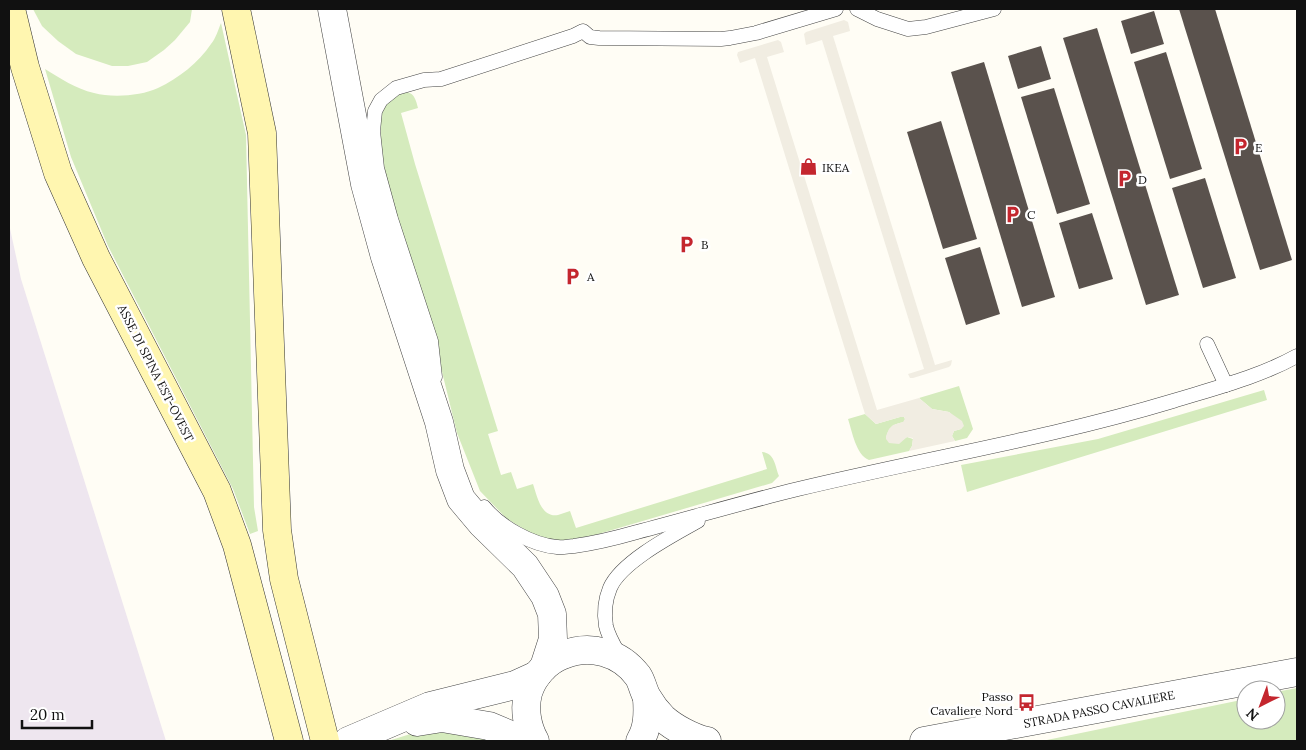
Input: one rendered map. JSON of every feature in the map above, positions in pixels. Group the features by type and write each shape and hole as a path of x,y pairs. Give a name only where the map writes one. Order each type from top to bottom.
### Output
{"main road":[{"name":"ASSE DI SPINA EST-OVEST","path":"11,9 25,67 58,173 96,258 217,491 237,545 289,741"},
{"path":"236,9 262,133 277,530 284,580 332,741"}],"street":[{"path":"332,9 365,184 385,257 439,422 450,470 462,499 482,524 525,566 545,596 552,614 554,638 528,693 526,713 530,733 535,741"},
{"path":"332,741 381,727 430,706 515,685 540,671 557,657 573,650 590,649 607,652 622,660 638,676 647,698 664,718 684,732 700,740 707,741"},
{"name":"STRADA PASSO CAVALIERE","path":"924,741 1290,672"},
{"path":"640,741 644,734 648,716 647,698"},
{"path":"381,727 442,718 489,726 525,741"}],"lane":[{"path":"836,9 756,33 721,39 599,38 590,37 583,31 573,36 441,78 424,80 396,88 381,100 375,111 372,131 377,168 431,340 439,422 474,493 489,513 515,533 535,542 558,548 597,543 797,489 1109,420 1226,385 1278,367 1297,356"},
{"path":"857,9 877,19 908,30 994,9"},
{"path":"1207,344 1226,385"},
{"path":"1278,367 1297,366"},
{"path":"622,660 606,628 606,606 610,587 622,572 652,547 714,512"}],"shaded area":[{"path":"844,20 848,22 850,31 833,36 935,365 952,360 949,367 913,378 910,378 908,374 924,369 822,40 806,45 804,34 806,32"},
{"path":"778,40 781,42 784,52 767,57 877,410 919,398 932,409 949,412 962,421 964,426 954,431 952,436 955,441 909,451 913,438 907,437 899,444 889,443 886,439 889,429 893,425 903,422 904,417 876,424 865,414 755,58 740,63 737,55 738,52"},
{"path":"9,224 21,279 166,741 9,741"}],"green space":[{"path":"33,9 192,9 190,22 164,50 147,62 128,66 112,66 76,54 42,26"},
{"path":"221,23 246,135 254,507 258,531 250,534 233,489 108,246 71,157 45,69 75,86 101,95 118,96 151,91 180,75 194,63 213,42"},
{"path":"407,92 416,100 418,108 401,113 498,431 488,434 501,475 511,472 517,489 533,484 538,500 544,510 552,515 570,511 576,528 767,469 762,452 772,457 779,476 772,483 595,535 562,541 548,540 534,535 507,519 480,491 457,433 434,339 390,203 381,146 381,116 385,106 392,98 399,93"},
{"path":"959,386 973,429 967,438 955,441 952,436 954,431 961,429 963,426 949,412 932,409 919,398"},
{"path":"1264,390 1267,400 967,492 961,465 1098,439"},
{"path":"865,414 876,424 904,417 904,422 894,425 887,434 902,440 907,437 913,439 909,451 869,460 865,457 855,442 848,419"},
{"path":"1297,688 1297,741 1042,741 1236,701 1236,730 1286,730 1286,690"},
{"path":"420,731 456,733 493,741 388,741"}],"building":[{"path":"1179,9 1215,9 1292,260 1260,270"},
{"path":"1154,11 1164,44 1131,54 1121,21"},
{"path":"1097,28 1179,295 1146,305 1063,38"},
{"path":"1041,46 1051,79 1018,89 1008,56"},
{"path":"1166,52 1202,169 1170,179 1134,62"},
{"path":"984,62 1055,297 1022,307 951,72"},
{"path":"1054,88 1090,204 1057,214 1021,97"},
{"path":"941,121 977,239 943,249 907,132"},
{"path":"1205,178 1236,278 1203,288 1172,188"},
{"path":"1092,213 1113,279 1079,289 1059,223"},
{"path":"980,247 1000,314 966,325 945,258"}],"place":[{"name":"E","path":"1241,147"},
{"name":"IKEA","path":"808,167"},
{"name":"D","path":"1124,179"},
{"name":"C","path":"1013,214"},
{"name":"B","path":"687,244"},
{"name":"A","path":"573,276"},
{"name":"Passo Cavaliere Nord","path":"1027,703"}]}
